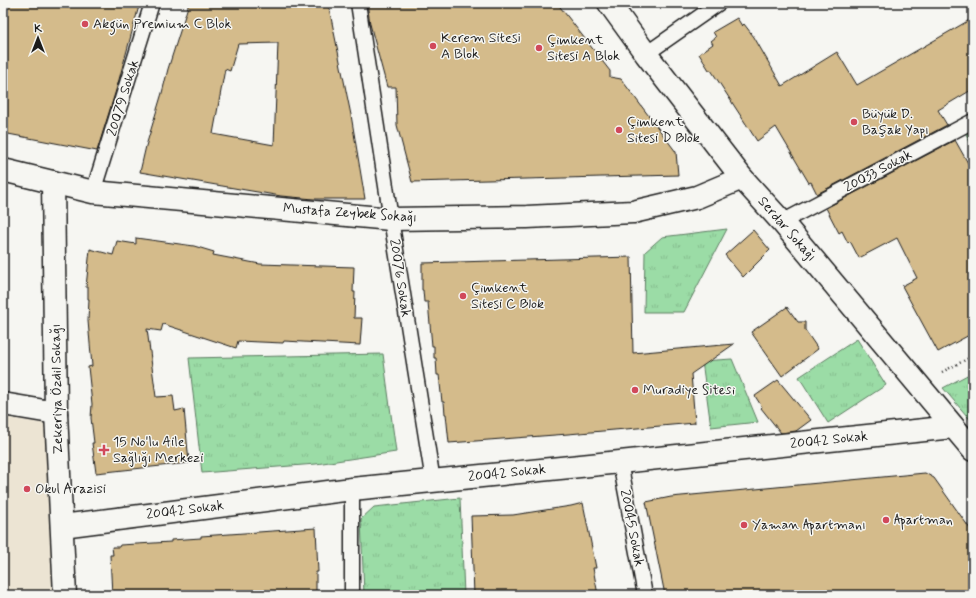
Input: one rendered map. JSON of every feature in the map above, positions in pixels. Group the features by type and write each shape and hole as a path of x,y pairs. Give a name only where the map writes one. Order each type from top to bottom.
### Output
{"street":[{"name":"Serdar Sokağı","path":"609,3 646,54 742,178 782,222 973,450"},
{"name":"Mustafa Zeybek Sokağı","path":"3,170 93,192 391,218 527,216 632,212 697,197 742,178"},
{"name":"Zekeriya Özdil Sokağı","path":"53,182 56,413 65,595"},
{"path":"3,404 56,413"},
{"name":"20042 Sokak","path":"62,526 352,489 953,426"}],"lane":[{"name":"20079 Sokak","path":"93,192 152,3"},
{"name":"20076 Sokak","path":"358,3 432,481"},
{"path":"646,54 719,3"},
{"name":"20033 Sokak","path":"782,222 973,121"},
{"name":"20045 Sokak","path":"620,462 645,595"},
{"path":"352,489 352,595"}],"path":[{"path":"918,385 973,356"}],"shaded area":[{"name":"Okul Arazisi","path":"3,417 47,424 58,593 3,595"}],"green space":[{"path":"973,126 973,148 964,130"},
{"path":"727,229 684,312 644,312 645,252 662,237"},
{"path":"857,339 886,385 828,423 799,377"},
{"path":"383,354 396,452 316,464 202,473 189,358"},
{"path":"732,359 758,422 711,427 702,361"},
{"path":"973,372 973,423 943,388"},
{"path":"460,498 464,595 364,595 361,519 374,507"}],"building":[{"path":"3,3 124,3 139,6 117,87 97,151 3,133"},
{"path":"189,3 328,3 351,115 365,199 314,199 281,196 140,172 168,69","holes":["278,43 274,145 213,134 225,69 230,71 238,44"]},
{"path":"367,3 557,3 610,71 610,77 621,79 676,152 678,175 412,182 397,125 396,87 387,87 370,24"},
{"path":"737,18 742,26 744,24 754,37 782,86 837,52 857,85 973,18 973,89 938,110 947,125 817,194 776,127 757,141 699,54 713,44 711,41 716,37 713,32"},
{"path":"955,140 973,172 973,333 938,352 902,286 917,278 897,238 859,258 850,241 848,243 842,231 839,233 826,208"},
{"path":"753,230 770,250 743,277 725,255"},
{"path":"136,238 194,246 214,252 213,255 260,264 354,267 354,318 362,318 360,345 284,341 283,343 238,341 236,348 163,324 161,331 147,329 156,397 173,396 175,411 184,409 189,463 96,473 92,443 94,443 91,418 92,404 88,367 92,366 88,321 89,299 88,287 86,287 90,249 113,255 117,241 136,244"},
{"path":"631,257 633,353 734,344 691,374 695,423 449,443 444,402 442,402 439,375 437,375 436,358 434,358 434,346 432,346 428,302 424,302 422,290 422,263"},
{"path":"787,307 798,322 805,322 805,330 818,349 782,376 751,332"},
{"path":"778,380 811,420 796,431 781,433 761,408 762,407 755,396"},
{"path":"925,473 934,478 973,533 973,595 665,595 646,502 671,497"},
{"path":"583,503 596,568 593,568 598,595 474,595 471,516 513,515"},
{"path":"316,528 318,572 316,572 316,595 112,595 110,555 113,555 112,547 119,547 120,545 171,542 171,540 201,538 201,536"}],"place":[{"name":"Akgün Premium C Blok","path":"85,24"},
{"name":"Kerem Sitesi A Blok","path":"433,46"},
{"name":"Çimkent Sitesi A Blok","path":"539,48"},
{"name":"Büyük D. Başak Yapı","path":"854,122"},
{"name":"Çimkent Sitesi D Blok","path":"619,130"},
{"name":"Çimkent Sitesi C Blok","path":"463,296"},
{"name":"Muradiye Sitesi","path":"635,390"},
{"name":"15 No'lu Aile Sağlığı Merkezi","path":"104,450"},
{"name":"Okul Arazisi","path":"27,489"},
{"name":"Apartman","path":"886,520"},
{"name":"Yaman Apartmanı","path":"744,525"}]}
